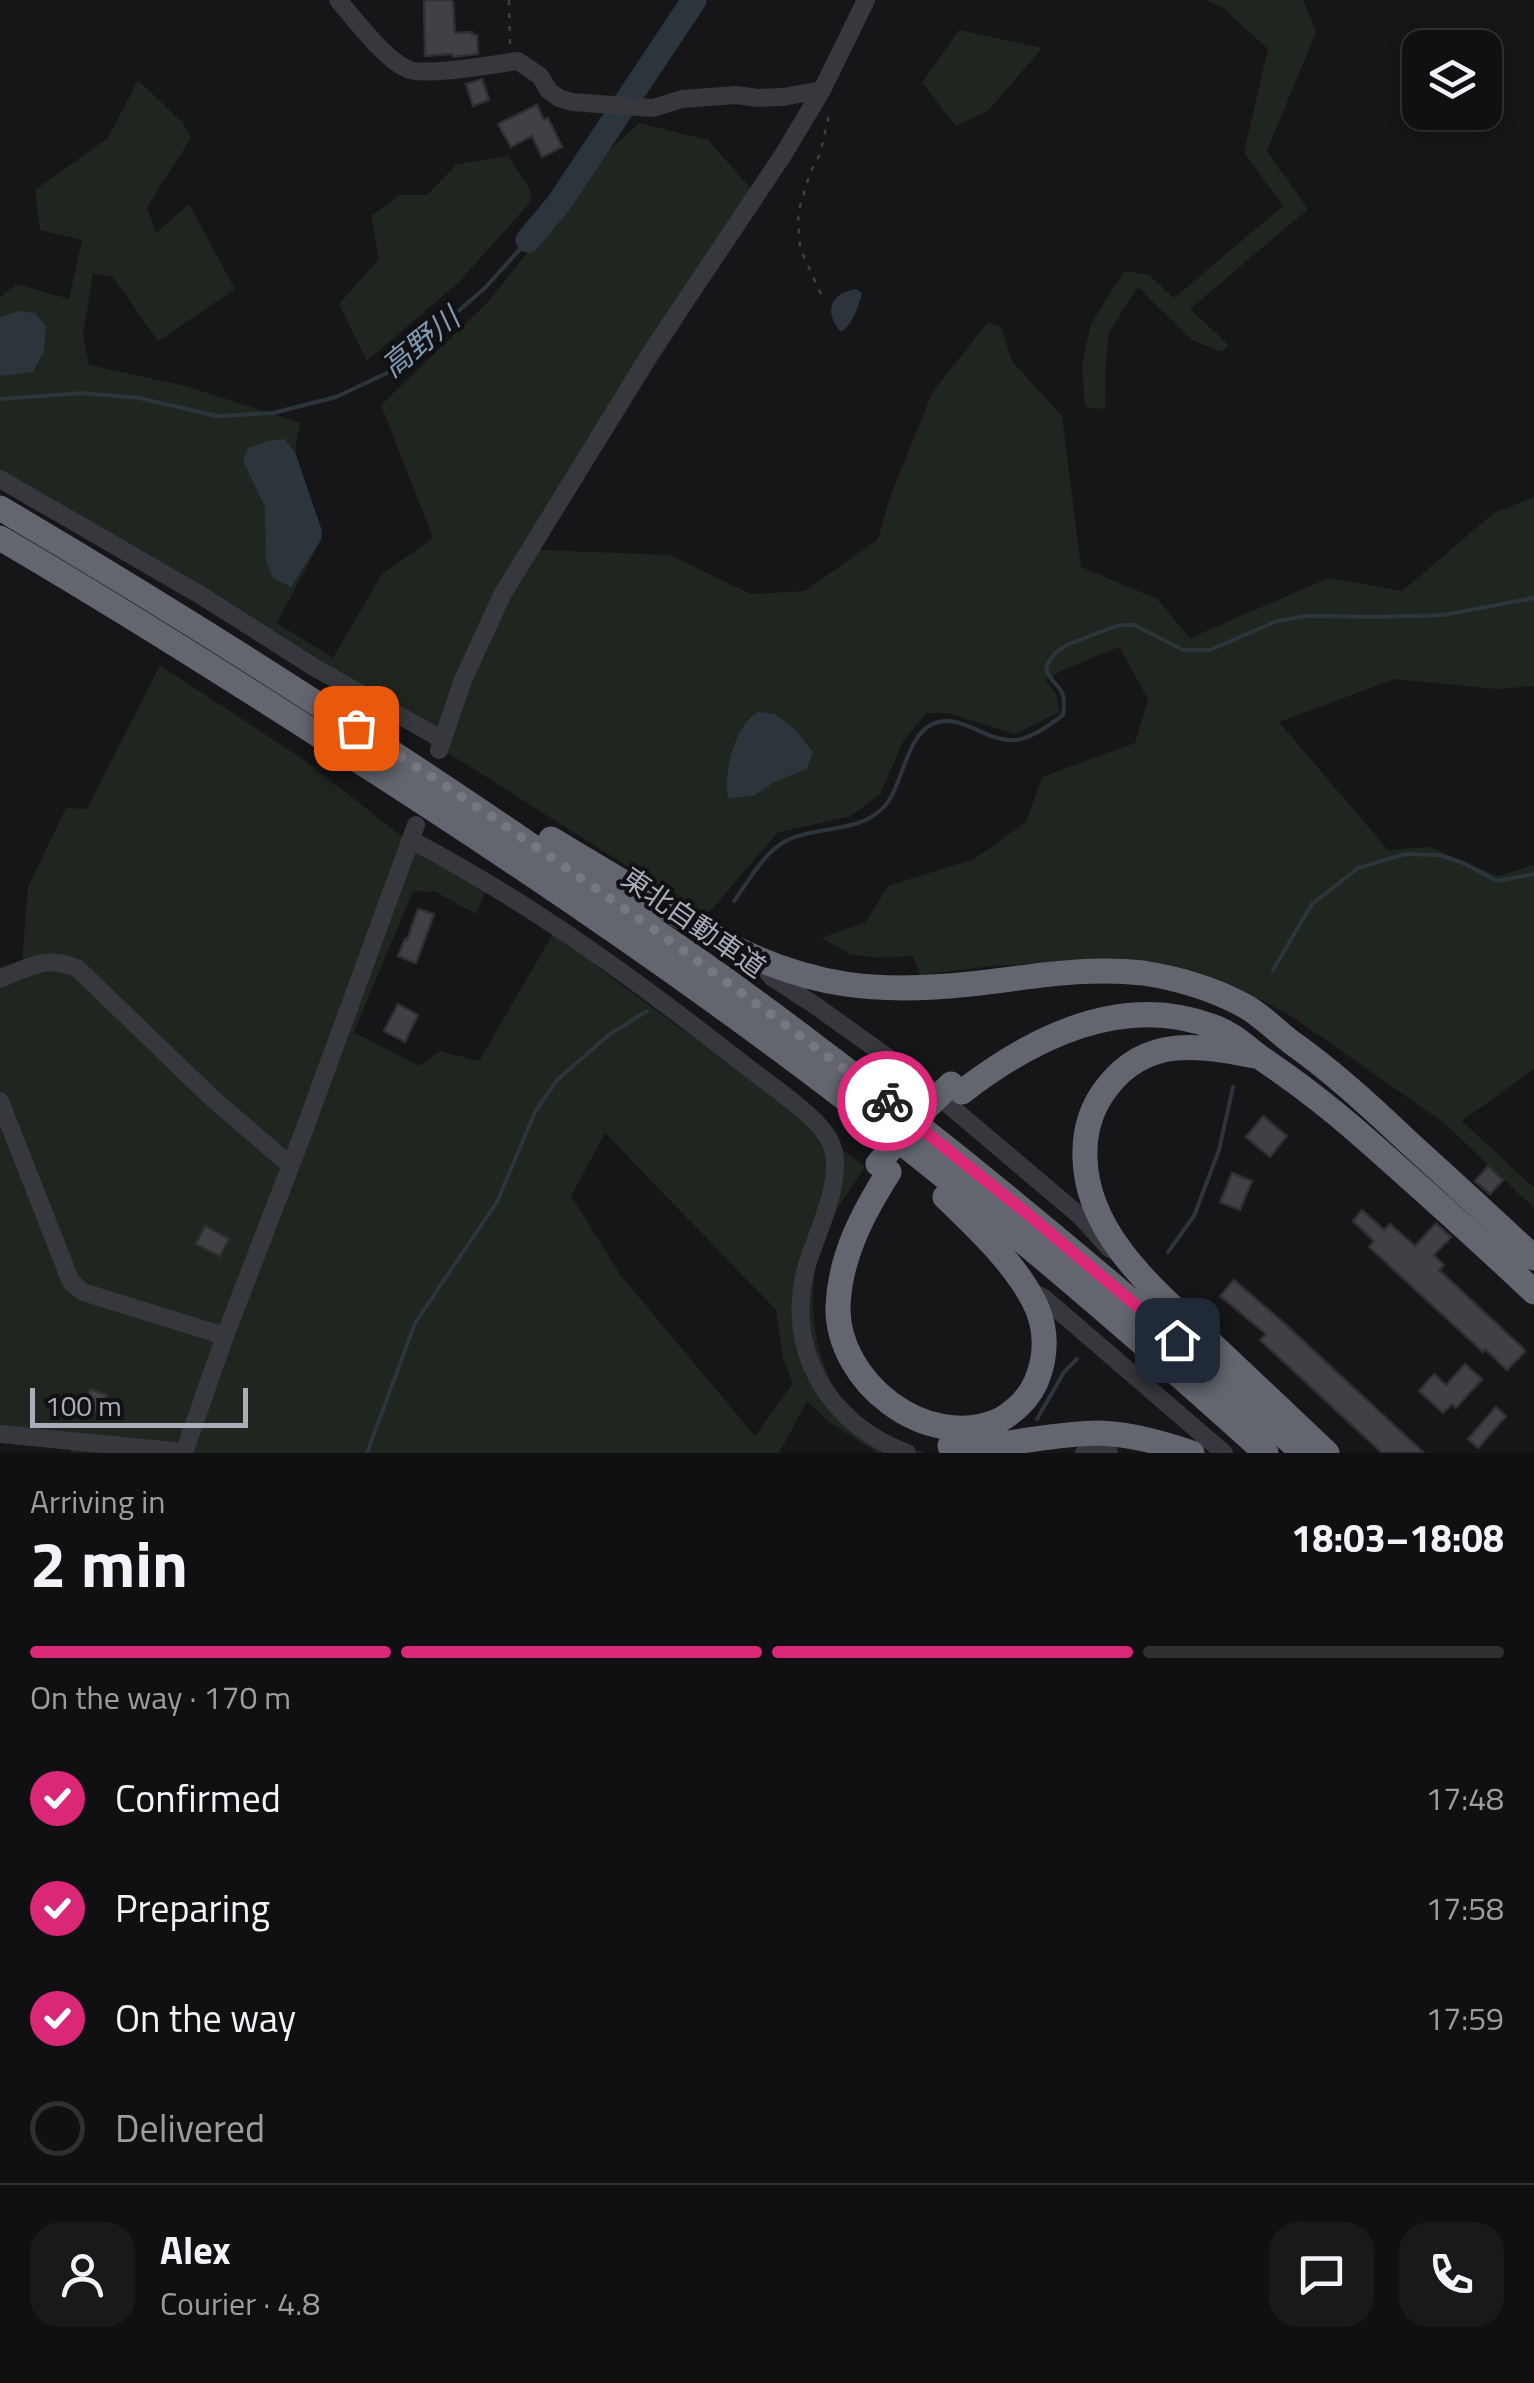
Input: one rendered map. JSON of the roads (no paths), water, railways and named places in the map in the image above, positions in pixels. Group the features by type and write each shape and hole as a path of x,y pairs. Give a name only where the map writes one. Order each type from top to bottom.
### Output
{"highway":[{"name":"東北自動車道","path":"0,508 385,747 732,984 902,1112 1152,1318 1303,1453"},
{"name":"東北自動車道","path":"0,538 472,833 718,1005 976,1203 1135,1336 1266,1453"},
{"path":"385,747 552,840 689,923 756,959 808,978 887,989 1087,971 1142,974 1196,986 1240,1003 1263,1016 1348,1086 1534,1258"},
{"path":"956,1088 999,1047 1025,1032 1066,1014 1111,1003 1157,1001 1198,1006 1285,1037"},
{"path":"718,1005 942,1194 975,1226 1028,1291 1044,1328 1041,1370 1034,1388 1008,1415 993,1424 977,1430 943,1430 902,1416 868,1388 846,1351 838,1309 840,1288 850,1246 883,1168"},
{"path":"1192,1453 1133,1436 1101,1433 985,1446 944,1446 906,1434 871,1412 855,1395 834,1360 824,1318 824,1299 826,1278 847,1215 919,1115 956,1088 1044,1039 1078,1026 1130,1015 1173,1016 1214,1026 1239,1039 1335,1112 1534,1292"},
{"path":"1260,1056 1190,1046 1152,1053 1134,1063 1108,1085 1096,1103 1085,1145 1085,1168 1098,1213 1124,1255 1327,1453"}],"street":[{"path":"338,0 388,55 409,70 426,72 518,61 540,76 549,91 572,102 654,108 682,99 784,97 822,90"},
{"path":"0,480 199,594 441,745 463,680 502,595 650,354 822,90 866,0"},
{"path":"0,1434 184,1452 414,833 626,973 781,1093 825,1132 833,1146 833,1185 804,1279 801,1320 806,1350 823,1390 837,1408 871,1438 907,1453"},
{"path":"756,959 773,978 918,1079 1080,1216 1116,1255 1124,1255"},
{"path":"0,979 43,962 62,961 77,968 212,1098 290,1164"},
{"path":"0,1100 71,1282 83,1292 225,1336"},
{"path":"1028,1291 1044,1298 1224,1453"},
{"path":"1084,1453 1108,1453"}],"waterway":[{"name":"高野川","path":"528,240 559,203 694,0"},
{"name":"高野川","path":"0,399 83,393 139,398 217,416 273,413 336,397 387,373 486,287 528,240"},
{"path":"734,901 763,861 784,842 874,816 891,798 917,738 935,723 955,722 1005,740 1022,739 1052,723 1063,715 1064,704 1046,666 1055,653 1069,644 1119,625 1134,625 1183,650 1210,650 1277,621 1306,616 1443,615 1534,598"},
{"path":"1273,970 1312,904 1358,868 1405,854 1439,855 1497,881 1534,874"},
{"path":"367,1453 415,1323 497,1202 535,1112 557,1080 610,1034 647,1011"},
{"path":"1168,1252 1194,1216 1219,1150 1233,1087"},
{"path":"1037,1419 1064,1372 1077,1359"}]}
